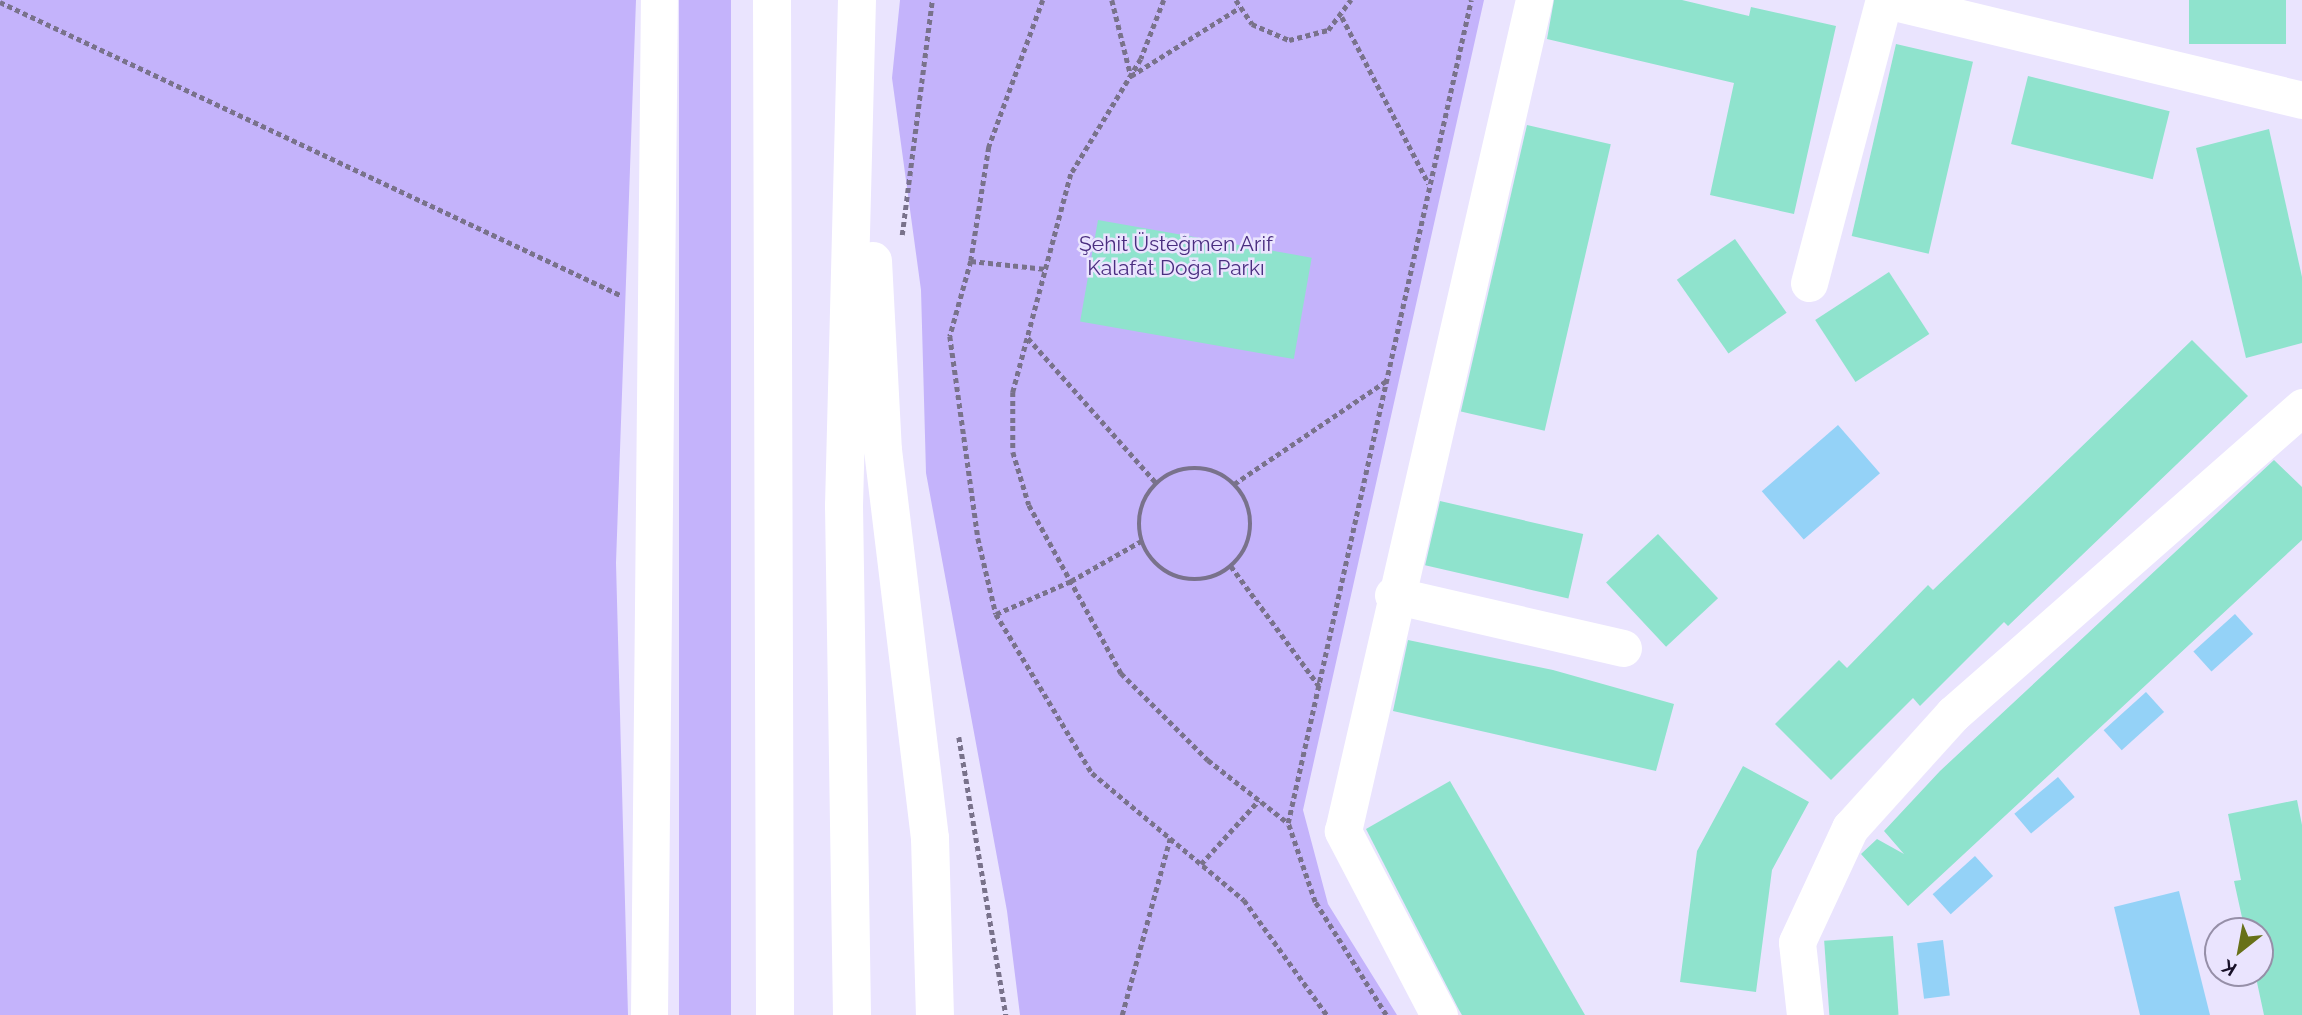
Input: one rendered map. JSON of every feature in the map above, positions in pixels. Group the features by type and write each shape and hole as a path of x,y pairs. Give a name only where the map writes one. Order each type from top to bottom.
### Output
{"highway":[{"path":"772,0 775,1015"},
{"path":"852,1015 844,506 857,0"},
{"path":"854,135 875,274 883,450 930,838 935,1015"}],"street":[{"path":"649,1015 659,0"},
{"path":"1439,1015 1343,831 1393,595 1534,0"},
{"path":"1809,284 1885,0 2302,100"},
{"path":"1805,1015 1797,942 1850,828 1953,714 2302,407"},
{"path":"1393,595 1623,648"}],"path":[{"path":"901,247 932,0"},
{"path":"1043,0 989,147 971,261 950,336 978,538 996,614 1092,773 1244,900 1327,1015"},
{"path":"1112,0 1131,76"},
{"path":"1164,0 1131,76 1072,174 1013,392 1013,452 1029,505 1121,674 1208,760 1288,823"},
{"path":"1236,0 1239,8 1269,35 1289,40 1309,39 1342,17 1351,0"},
{"path":"1386,1015 1315,902 1288,823 1471,0"},
{"path":"0,2 656,312"},
{"path":"1131,76 1239,8"},
{"path":"1342,17 1429,186"},
{"path":"971,261 1046,269"},
{"path":"1028,338 1157,484"},
{"path":"1234,484 1386,381"},
{"path":"1201,468 1234,484 1251,516 1250,535 1231,566 1207,578 1179,578 1163,570 1141,541 1142,504 1157,484 1182,469 1201,468"},
{"path":"996,614 1071,581 1141,541"},
{"path":"1231,566 1319,686"},
{"path":"958,731 1006,1015"},
{"path":"1201,864 1259,800"},
{"path":"1122,1015 1170,838"}],"green space":[{"path":"0,0 636,0 616,563 628,1015 0,1015"},
{"path":"679,0 731,0 731,1015 679,1015"},
{"name":"Şehit Üsteğmen Arif Kalafat Doğa Parkı","path":"900,0 1484,0 1303,810 1328,904 1397,1015 1020,1015 1007,911 926,473 921,290 892,78"}],"water":[{"path":"1838,425 1880,473 1804,540 1762,491"},
{"path":"2235,614 2253,634 2211,672 2193,651"},
{"path":"2146,692 2164,712 2122,750 2104,730"},
{"path":"2058,777 2075,797 2031,834 2014,814"},
{"path":"1975,856 1993,876 1951,914 1933,894"},
{"path":"2179,891 2210,1015 2140,1015 2114,907"},
{"path":"1943,940 1950,996 1924,999 1917,943"}],"building":[{"path":"1554,0 1682,0 1749,16 1751,7 1836,26 1794,214 1710,195 1734,83 1547,39"},
{"path":"2189,0 2286,0 2286,44 2189,44"},
{"path":"1896,44 1973,62 1929,254 1852,236"},
{"path":"2028,76 2170,111 2153,179 2011,144"},
{"path":"1527,125 1611,144 1545,431 1461,411"},
{"path":"2269,129 2302,277 2302,343 2246,358 2196,148"},
{"path":"1098,220 1312,258 1294,359 1080,321"},
{"path":"1735,239 1787,313 1728,353 1677,280"},
{"path":"1889,272 1929,334 1856,382 1815,320"},
{"path":"2192,340 2248,396 2008,626 2004,622 1920,706 1913,698 1831,780 1775,724 1839,660 1847,668 1928,585 1933,590"},
{"path":"2274,460 2302,487 2302,540 1908,906 1861,854 1877,839 1904,854 1884,831 1940,771"},
{"path":"1440,501 1583,534 1568,598 1425,565"},
{"path":"1658,534 1718,598 1666,647 1606,582"},
{"path":"1408,640 1553,670 1674,704 1656,771 1393,711"},
{"path":"1743,766 1809,802 1772,870 1756,992 1680,982 1697,851"},
{"path":"1450,781 1585,1015 1462,1015 1459,1010 1366,829"},
{"path":"2297,800 2302,825 2302,1015 2264,1015 2258,987 2274,987 2274,917 2242,917 2234,881 2241,880 2228,814"},
{"path":"1893,936 1899,1015 1829,1015 1824,941"}]}
